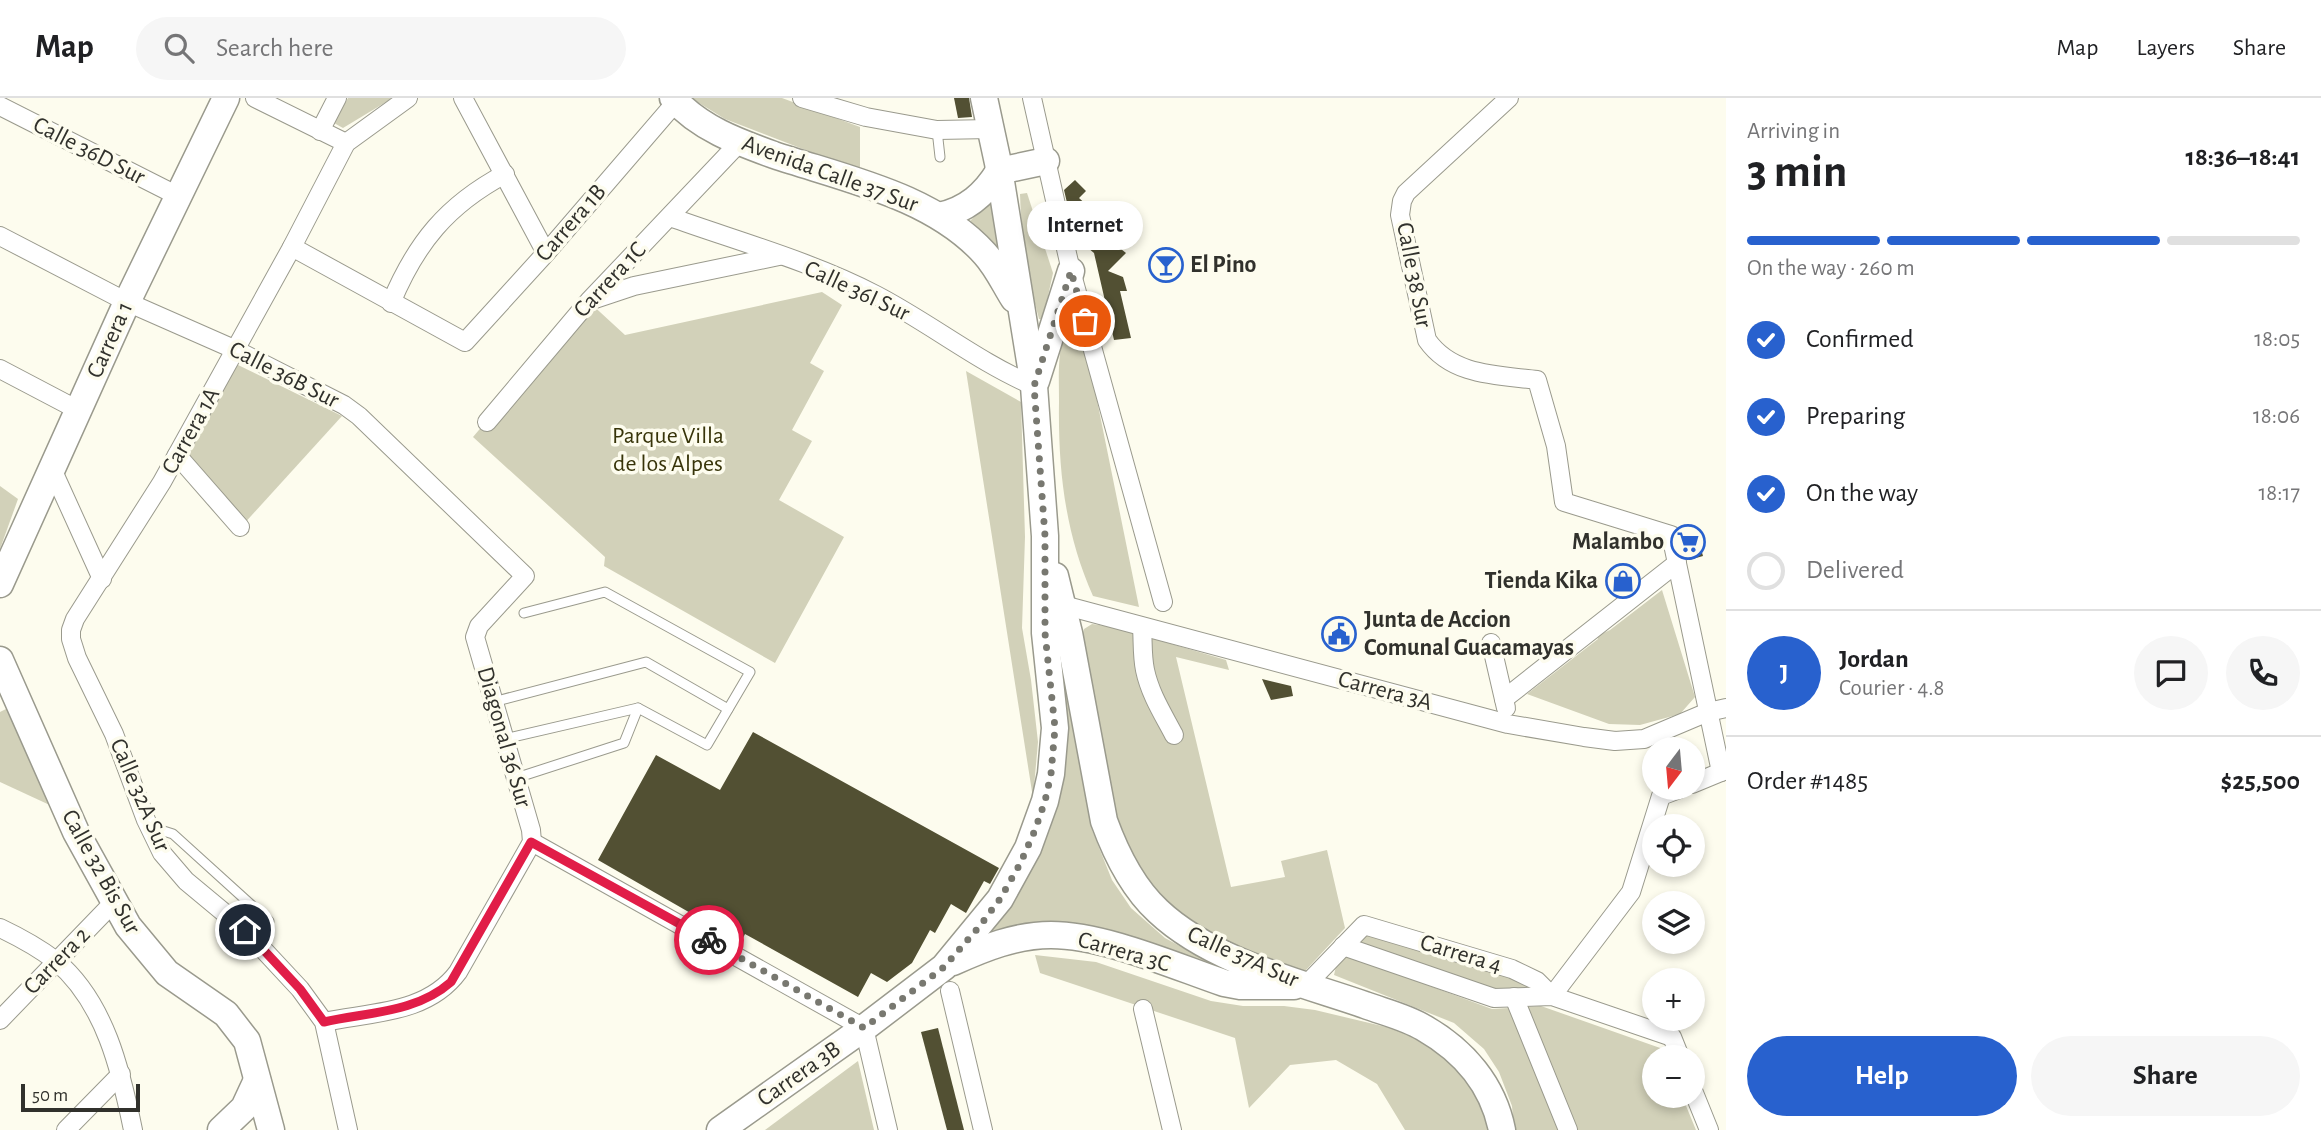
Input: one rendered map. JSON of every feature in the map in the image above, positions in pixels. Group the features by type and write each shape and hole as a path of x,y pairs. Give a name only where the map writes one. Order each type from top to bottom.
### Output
{"main road":[{"name":"Carrera 1","path":"0,584 127,302 226,98"},
{"path":"984,98 999,171 1021,312"},
{"name":"Avenida Calle 37 Sur","path":"674,100 702,123 738,143 905,199 939,215 988,256 1021,312 1034,386 1045,536"},
{"path":"939,215 966,207 984,192 999,171 1046,162"},
{"path":"1034,386 1071,271"},
{"name":"Calle 37A Sur","path":"1045,536 1063,606 1101,809 1114,849 1126,870 1157,911 1179,929 1224,954 1416,1023 1447,1043 1482,1078 1491,1095 1502,1130"},
{"name":"Carrera 3B","path":"720,1130 864,1028 947,979 1020,864 1035,830 1054,755 1055,728 1045,633 1045,536"},
{"name":"Calle 32 Bis Sur","path":"0,660 76,832 135,936 167,973 212,1003 236,1025 247,1041 253,1055 271,1130"},
{"name":"Carrera 3C","path":"947,979 992,946 1052,935 1092,940 1240,986 1306,985"},
{"path":"221,1130 244,1108 257,1080"}],"street":[{"path":"255,98 346,144 408,98"},
{"path":"320,131 337,98"},
{"path":"463,98 546,253"},
{"path":"802,98 866,117 937,130 991,129"},
{"path":"1032,98 1071,271 1163,602"},
{"name":"Calle 38 Sur","path":"1509,98 1423,176 1404,197 1400,215 1427,340 1436,353 1462,369 1537,380 1556,446 1564,502 1671,535 1677,564"},
{"name":"Carrera 1B","path":"391,303 465,342 546,253 674,100"},
{"name":"Calle 36D Sur","path":"0,106 178,196"},
{"name":"Carrera 1C","path":"487,422 589,302 738,143"},
{"name":"Carrera 1A","path":"71,639 75,619 162,482 346,144"},
{"path":"292,247 391,303 409,264 430,232 465,199 505,174"},
{"name":"Calle 36I Sur","path":"670,217 837,276 873,293 993,366 1034,386"},
{"name":"Calle 36B Sur","path":"0,236 127,302 236,350 354,412 525,576 476,631"},
{"path":"589,302 634,286 780,256"},
{"path":"0,369 78,410"},
{"path":"177,454 240,527"},
{"path":"52,468 102,579"},
{"path":"1504,699 1677,564 1717,710 1723,773 1705,779"},
{"name":"Carrera 3A","path":"1063,606 1508,724 1584,737 1615,741 1644,740 1717,710"},
{"path":"1142,626 1144,668 1148,683 1174,735"},
{"name":"Diagonal 36 Sur","path":"476,631 476,643 531,830 531,842"},
{"name":"Calle 32A Sur","path":"71,639 76,658 114,734 148,826 162,853 180,874 245,930 300,989 324,1022"},
{"path":"1491,643 1508,724"},
{"path":"1552,996 1631,892 1660,800"},
{"path":"348,1130 324,1022 410,1006 442,990 458,972 531,842 864,1028 888,1130"},
{"name":"Carrera 2","path":"0,1020 114,902"},
{"name":"Carrera 4","path":"1343,946 1364,925 1512,969 1537,981 1552,996"},
{"path":"0,928 55,961 68,973 91,1006 121,1074 133,1130"},
{"path":"1306,985 1343,946 1494,998 1552,996 1672,1037 1675,1045"},
{"path":"947,979 983,1130"},
{"path":"1514,997 1568,1130"},
{"path":"1143,1009 1172,1130"},
{"path":"66,1130 121,1074"},
{"path":"1700,1108 1709,1130"}],"lane":[{"path":"937,130 940,157"},
{"path":"504,739 638,708 707,745 750,672 605,592 524,613"},
{"path":"494,702 646,662 728,709"},
{"path":"516,778 624,743 638,708"},
{"path":"148,826 173,834 270,921"}],"green space":[{"path":"348,98 391,99 343,128 334,123"},
{"path":"691,98 782,98 860,127 860,171 725,119"},
{"path":"1027,193 1053,273 1043,319 1039,319 1028,273 1020,194"},
{"path":"992,199 1007,255 970,221"},
{"name":"Parque Villa de los Alpes","path":"822,292 842,305 810,363 824,371 792,430 812,441 779,500 844,537 775,663 604,566 605,557 473,437 588,301 625,335"},
{"path":"1066,328 1074,330 1090,366 1139,607 1093,596 1076,549 1065,501 1060,452 1059,364"},
{"path":"234,363 342,416 242,526 185,455"},
{"path":"966,371 1021,402 1025,537 1022,628 1038,742 1033,798"},
{"path":"0,486 18,499 0,549"},
{"path":"1662,590 1695,697 1680,714 1640,725 1609,724 1527,694 1598,639 1597,636 1610,630"},
{"path":"1092,624 1114,627 1226,660 1229,670 1176,657 1231,887 1285,877 1281,861 1327,850 1345,928 1305,971 1231,945 1164,905 1125,846 1108,798 1082,637 1084,629"},
{"path":"1064,682 1092,830 1112,880 1131,908 1165,938 1233,975 1110,933 986,937 1059,781"},
{"path":"12,706 54,807 0,782 0,712"},
{"path":"1369,932 1493,966 1535,990 1494,990 1354,943"},
{"path":"1035,955 1096,962 1211,1001 1243,1006 1284,1006 1315,1010 1403,1031 1452,1057 1479,1090 1489,1130 1405,1130 1377,1084 1336,1060 1290,1065 1249,1108 1235,1038 1040,973"},
{"path":"1349,956 1492,1009 1541,1006 1652,1045 1642,1045 1642,1108 1687,1108 1696,1130 1514,1130 1512,1106 1499,1072 1484,1049 1454,1023 1334,975 1337,962"},
{"path":"858,1061 874,1130 765,1130"}],"building":[{"path":"954,98 969,98 972,117 958,118"},
{"path":"1075,180 1086,191 1079,198 1091,209 1085,216 1110,241 1129,222 1138,232 1121,249 1126,253 1108,271 1123,277 1127,291 1120,291 1131,338 1114,340 1094,253 1075,237 1064,190"},
{"name":"El Pino","path":"1169,251 1181,261 1168,274 1151,269"},
{"path":"1696,532 1703,556 1689,560 1683,536"},
{"name":"Tienda Kika","path":"1627,568 1636,578 1620,593 1610,583"},
{"name":"Junta de Accion Comunal Guacamayas","path":"1328,621 1355,627 1351,647 1323,640"},
{"path":"1262,679 1291,686 1293,696 1271,700"},
{"path":"753,732 999,868 990,884 984,881 966,913 951,904 935,933 930,930 912,963 887,982 871,973 858,997 745,934 741,942 598,860 656,755 720,790"},
{"path":"938,1028 964,1130 947,1130 921,1032"}],"way so far":[{"path":"709,940 864,1028 944,967 1000,899 1035,830 1045,801 1054,755 1054,711 1045,633 1045,536 1034,386 1071,271 1085,321"}],"place":[{"name":"El Pino","path":"1166,265"},
{"name":"Internet","path":"1085,321"},
{"name":"Malambo","path":"1688,542"},
{"name":"Tienda Kika","path":"1623,581"},
{"name":"Junta de Accion Comunal Guacamayas","path":"1339,634"}],"route":[{"path":"245,930 300,989 324,1022 410,1006 432,997 451,982 501,899 531,842 709,940"}]}
